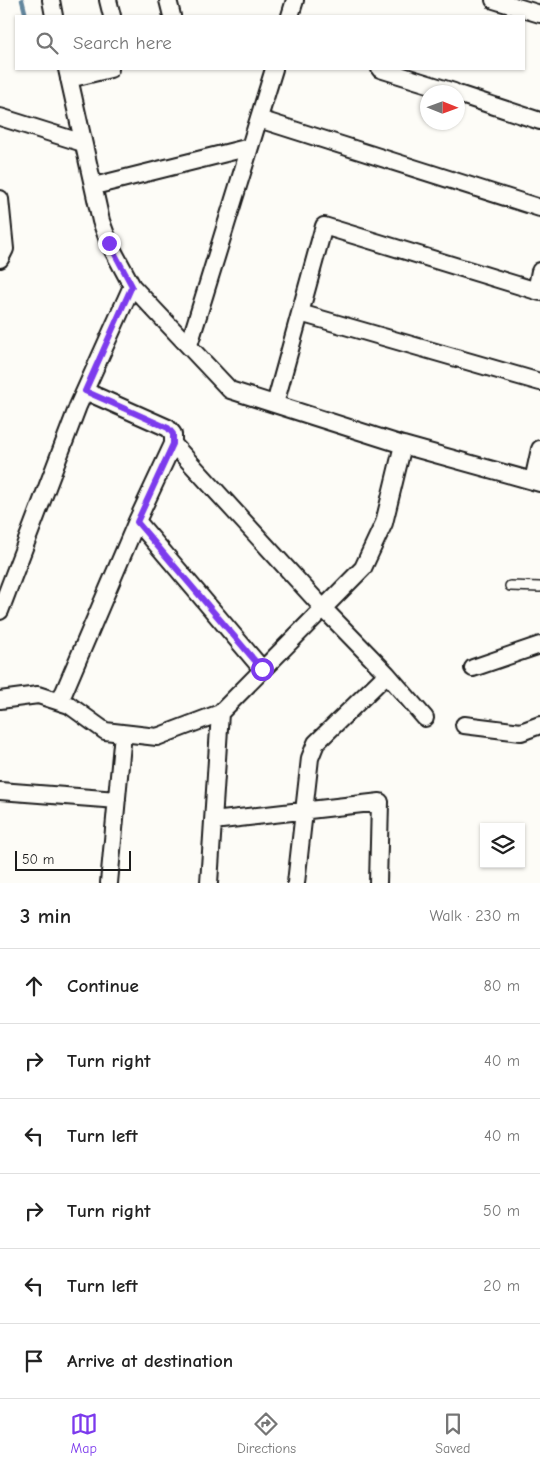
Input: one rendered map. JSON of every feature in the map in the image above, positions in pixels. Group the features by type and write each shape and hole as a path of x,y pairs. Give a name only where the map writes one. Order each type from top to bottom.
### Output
{"street":[{"path":"51,0 54,15"},
{"path":"108,0 112,15"},
{"path":"168,0 172,15"},
{"path":"290,15 295,0"},
{"path":"494,0 540,14"},
{"path":"102,70 68,74 83,143 109,243 132,286 230,390 403,445 537,482 540,449"},
{"path":"189,345 274,70"},
{"path":"383,70 431,85"},
{"path":"465,96 540,120"},
{"path":"0,117 83,143"},
{"path":"259,118 540,208"},
{"path":"94,186 250,147"},
{"path":"0,259 6,249 1,204"},
{"path":"275,404 324,226 538,292 540,271"},
{"path":"1,603 85,391 132,286"},
{"path":"300,313 540,382"},
{"path":"58,701 64,692 137,522 173,444 173,434 168,428 85,391"},
{"path":"173,444 387,674 425,718"},
{"path":"0,700 38,695 69,705 105,731 157,737 220,713 363,568 384,523 403,445"},
{"path":"137,522 262,669"},
{"path":"473,668 540,645"},
{"path":"296,883 310,758 316,743 387,674"},
{"path":"208,883 220,713"},
{"path":"464,725 522,732 540,726"},
{"path":"109,883 123,733"},
{"path":"0,791 117,800"},
{"path":"213,821 380,802 378,883"}],"lane":[{"path":"510,586 540,587"}],"waterway":[{"path":"22,0 26,15"}],"route":[{"path":"109,243 132,286 85,391 168,428 173,434 173,444 137,522 262,669"}]}
